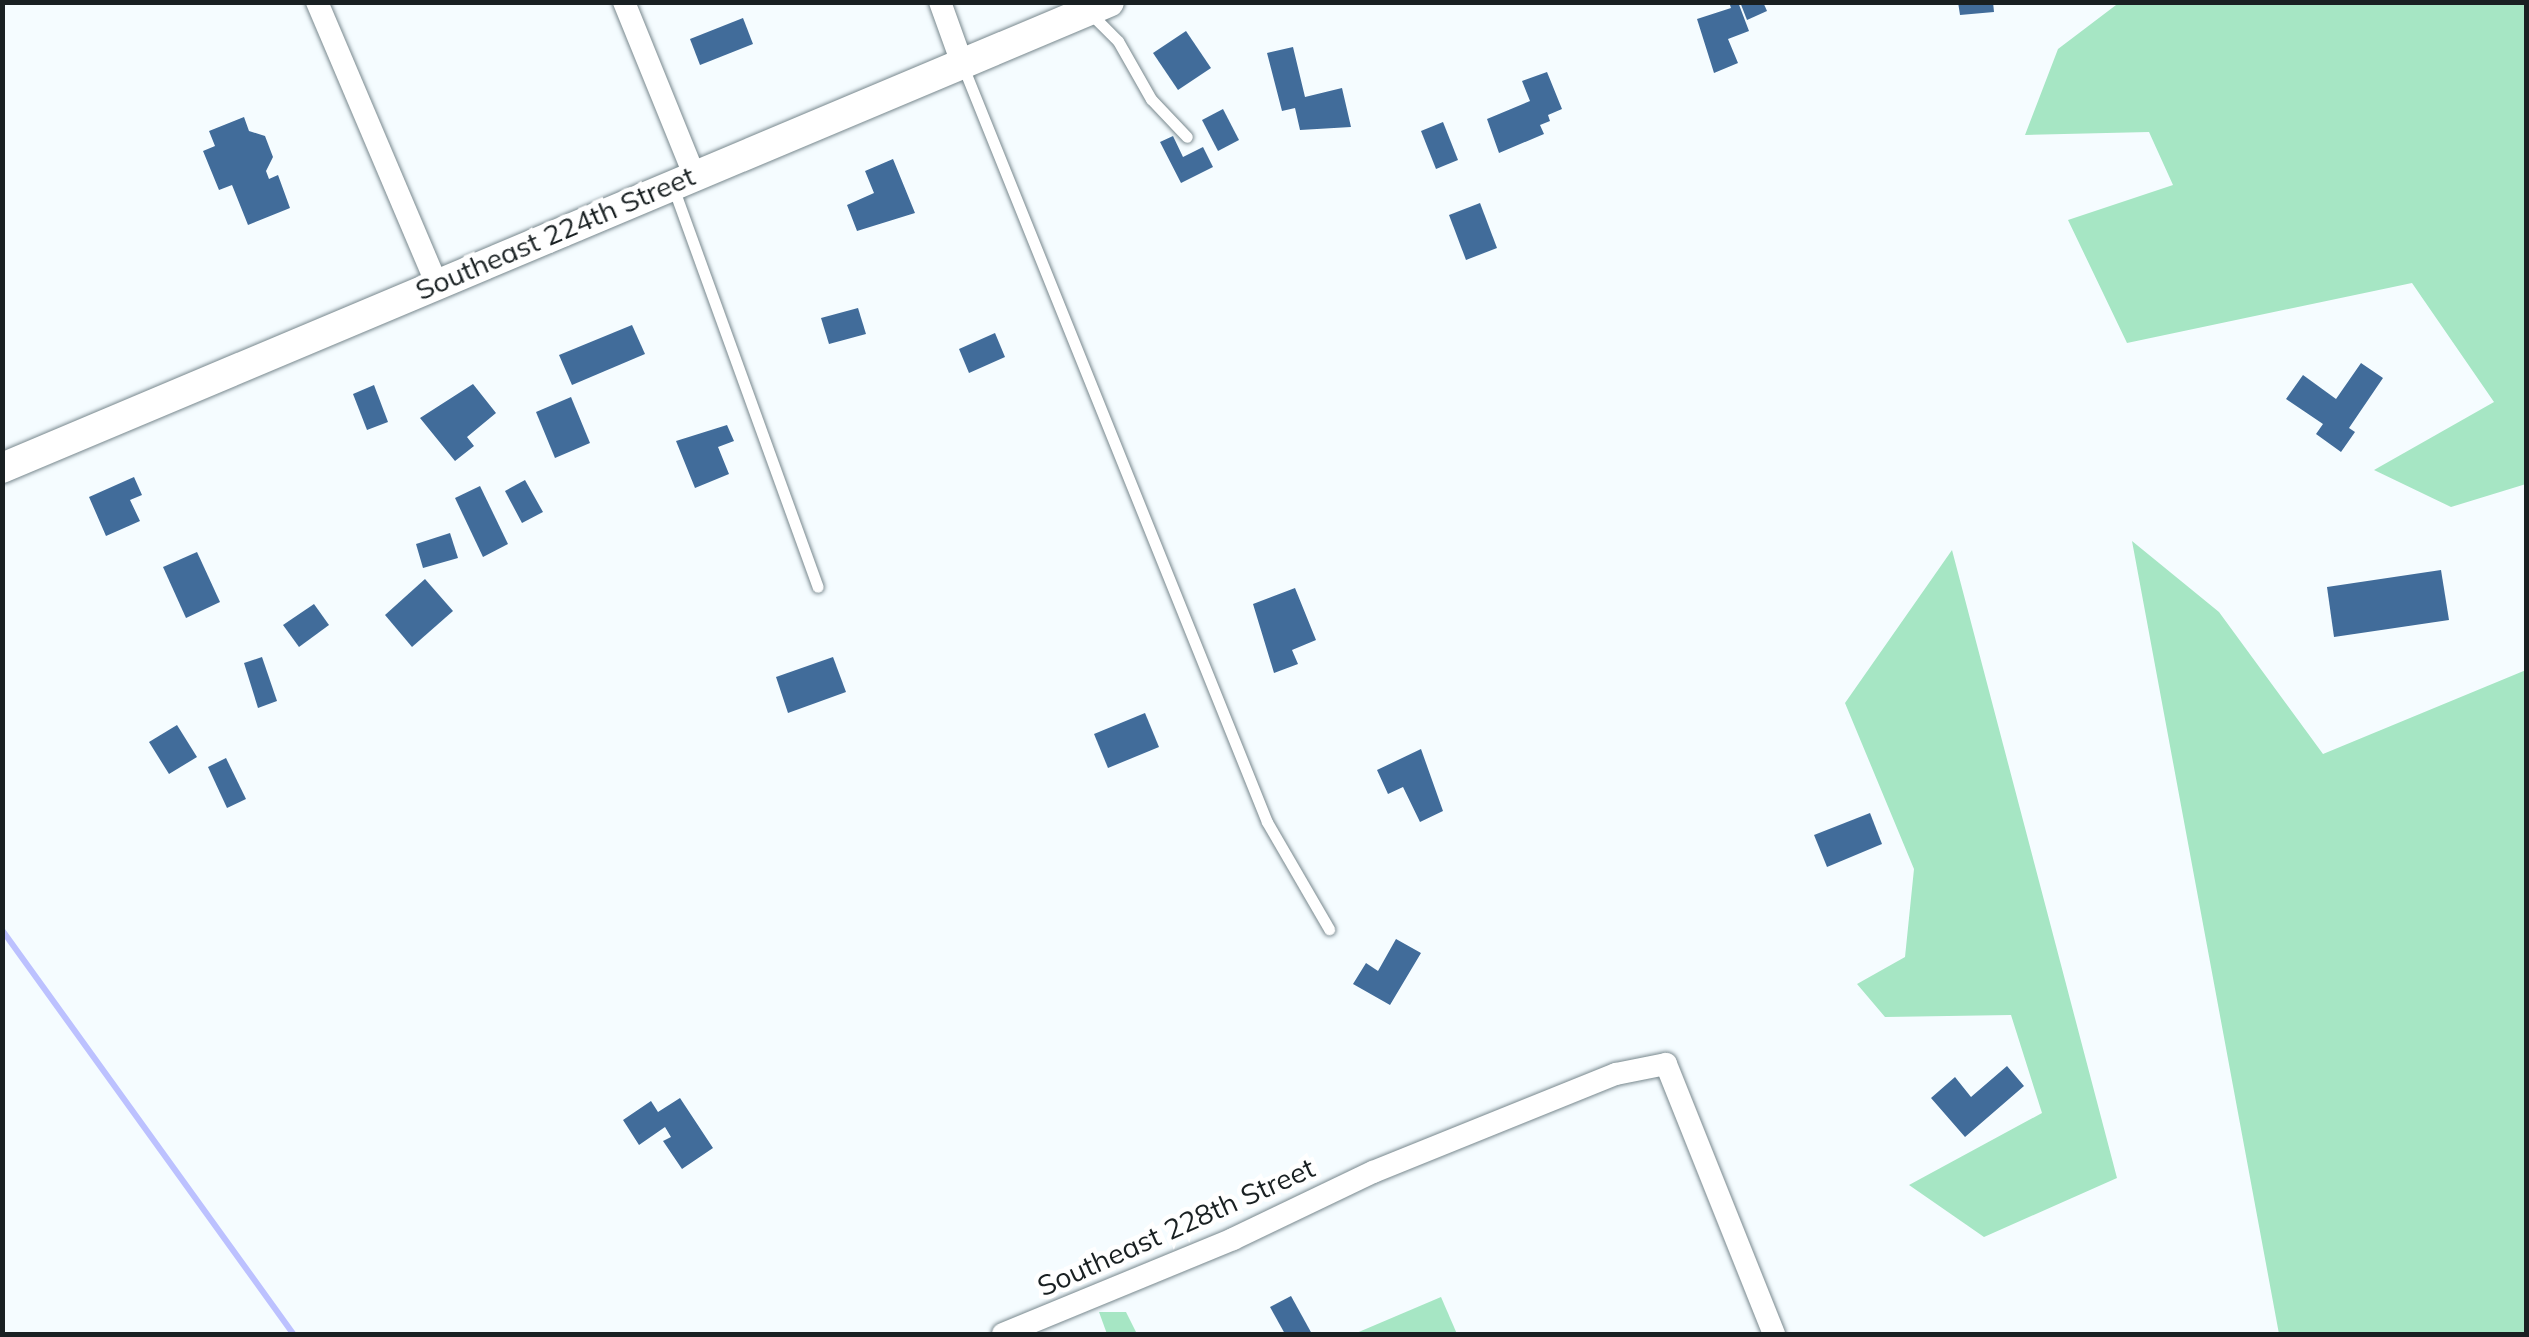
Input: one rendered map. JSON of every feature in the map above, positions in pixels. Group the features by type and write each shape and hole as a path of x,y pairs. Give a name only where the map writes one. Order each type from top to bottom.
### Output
{"street":[{"path":"317,2 436,283"},
{"path":"624,2 683,179"},
{"path":"940,2 962,63"},
{"name":"Southeast 224th Street","path":"2,468 1098,7"},
{"name":"Southeast 228th Street","path":"1003,1334 1233,1239 1373,1172 1616,1074 1666,1064 1774,1334"}],"lane":[{"path":"1098,7 1152,99 1187,137"},
{"path":"962,63 1267,822 1329,929"},
{"path":"683,179 818,587"}],"green space":[{"path":"2120,2 2526,3 2526,484 2451,507 2374,470 2494,402 2412,283 2127,343 2068,220 2173,185 2149,132 2025,135 2058,49"},
{"path":"2132,541 2219,612 2323,754 2526,670 2526,1334 2279,1334"},
{"path":"1952,550 2117,1178 1984,1237 1909,1185 2042,1113 2011,1015 1885,1017 1857,984 1905,957 1914,869 1845,703"},
{"path":"1441,1297 1457,1334 1354,1334"},
{"path":"1099,1312 1126,1312 1137,1334 1107,1334"}],"building":[{"path":"1729,2 1738,2 1749,31 1728,39 1738,63 1714,73 1697,19 1731,8"},
{"path":"1740,2 1763,2 1767,11 1747,20"},
{"path":"1958,2 1993,2 1994,12 1960,15"},
{"path":"743,18 753,44 700,65 690,39"},
{"path":"1186,31 1211,68 1178,90 1153,53"},
{"path":"1293,47 1305,97 1342,88 1351,127 1300,130 1295,108 1282,111 1267,53"},
{"path":"1547,72 1562,109 1548,115 1550,121 1540,125 1544,134 1499,153 1487,119 1530,101 1522,81"},
{"path":"1223,109 1239,140 1218,151 1202,120"},
{"path":"244,117 249,131 265,136 273,157 266,171 269,179 278,175 290,208 248,225 232,185 219,190 203,151 215,146 209,131"},
{"path":"1443,122 1458,160 1436,169 1421,131"},
{"path":"1173,136 1183,157 1203,147 1213,167 1181,183 1160,142"},
{"path":"893,159 915,213 857,231 847,205 874,193 865,171"},
{"path":"1480,203 1497,248 1466,260 1449,215"},
{"path":"858,308 866,334 829,344 821,318"},
{"path":"632,325 645,354 572,385 559,355"},
{"path":"995,333 1005,357 969,373 959,349"},
{"path":"2361,363 2383,378 2349,428 2355,432 2341,452 2316,434 2323,424 2286,399 2303,375 2336,399"},
{"path":"473,384 496,413 467,437 474,446 455,461 420,418"},
{"path":"374,385 388,422 367,430 353,394"},
{"path":"571,397 590,443 555,458 536,412"},
{"path":"727,425 734,441 718,447 729,474 695,488 676,441"},
{"path":"134,477 142,495 130,500 140,521 106,536 89,497"},
{"path":"525,480 543,512 522,523 505,491"},
{"path":"480,486 508,544 483,557 455,498"},
{"path":"450,533 458,558 423,568 416,544"},
{"path":"197,552 220,602 186,618 163,567"},
{"path":"2441,570 2449,620 2334,637 2327,587"},
{"path":"425,579 453,611 412,647 385,615"},
{"path":"1295,588 1316,640 1292,650 1298,664 1274,673 1253,604"},
{"path":"314,604 329,625 299,647 283,625"},
{"path":"262,657 277,701 258,708 244,663"},
{"path":"833,657 846,692 788,713 776,677"},
{"path":"1145,713 1159,747 1108,768 1094,734"},
{"path":"177,725 197,757 169,774 149,742"},
{"path":"1421,749 1443,811 1420,822 1403,787 1388,794 1377,770"},
{"path":"226,758 246,799 227,808 208,767"},
{"path":"1870,813 1882,844 1827,867 1814,835"},
{"path":"1396,939 1421,953 1390,1005 1353,984 1366,963 1378,971"},
{"path":"2007,1066 2024,1086 1965,1137 1931,1098 1955,1077 1971,1097"},
{"path":"680,1098 713,1148 682,1169 663,1141 671,1137 665,1127 639,1145 623,1120 651,1101 658,1112"},
{"path":"1291,1296 1312,1334 1285,1334 1270,1307"}],"waterway":[{"path":"2,930 293,1334"}]}
